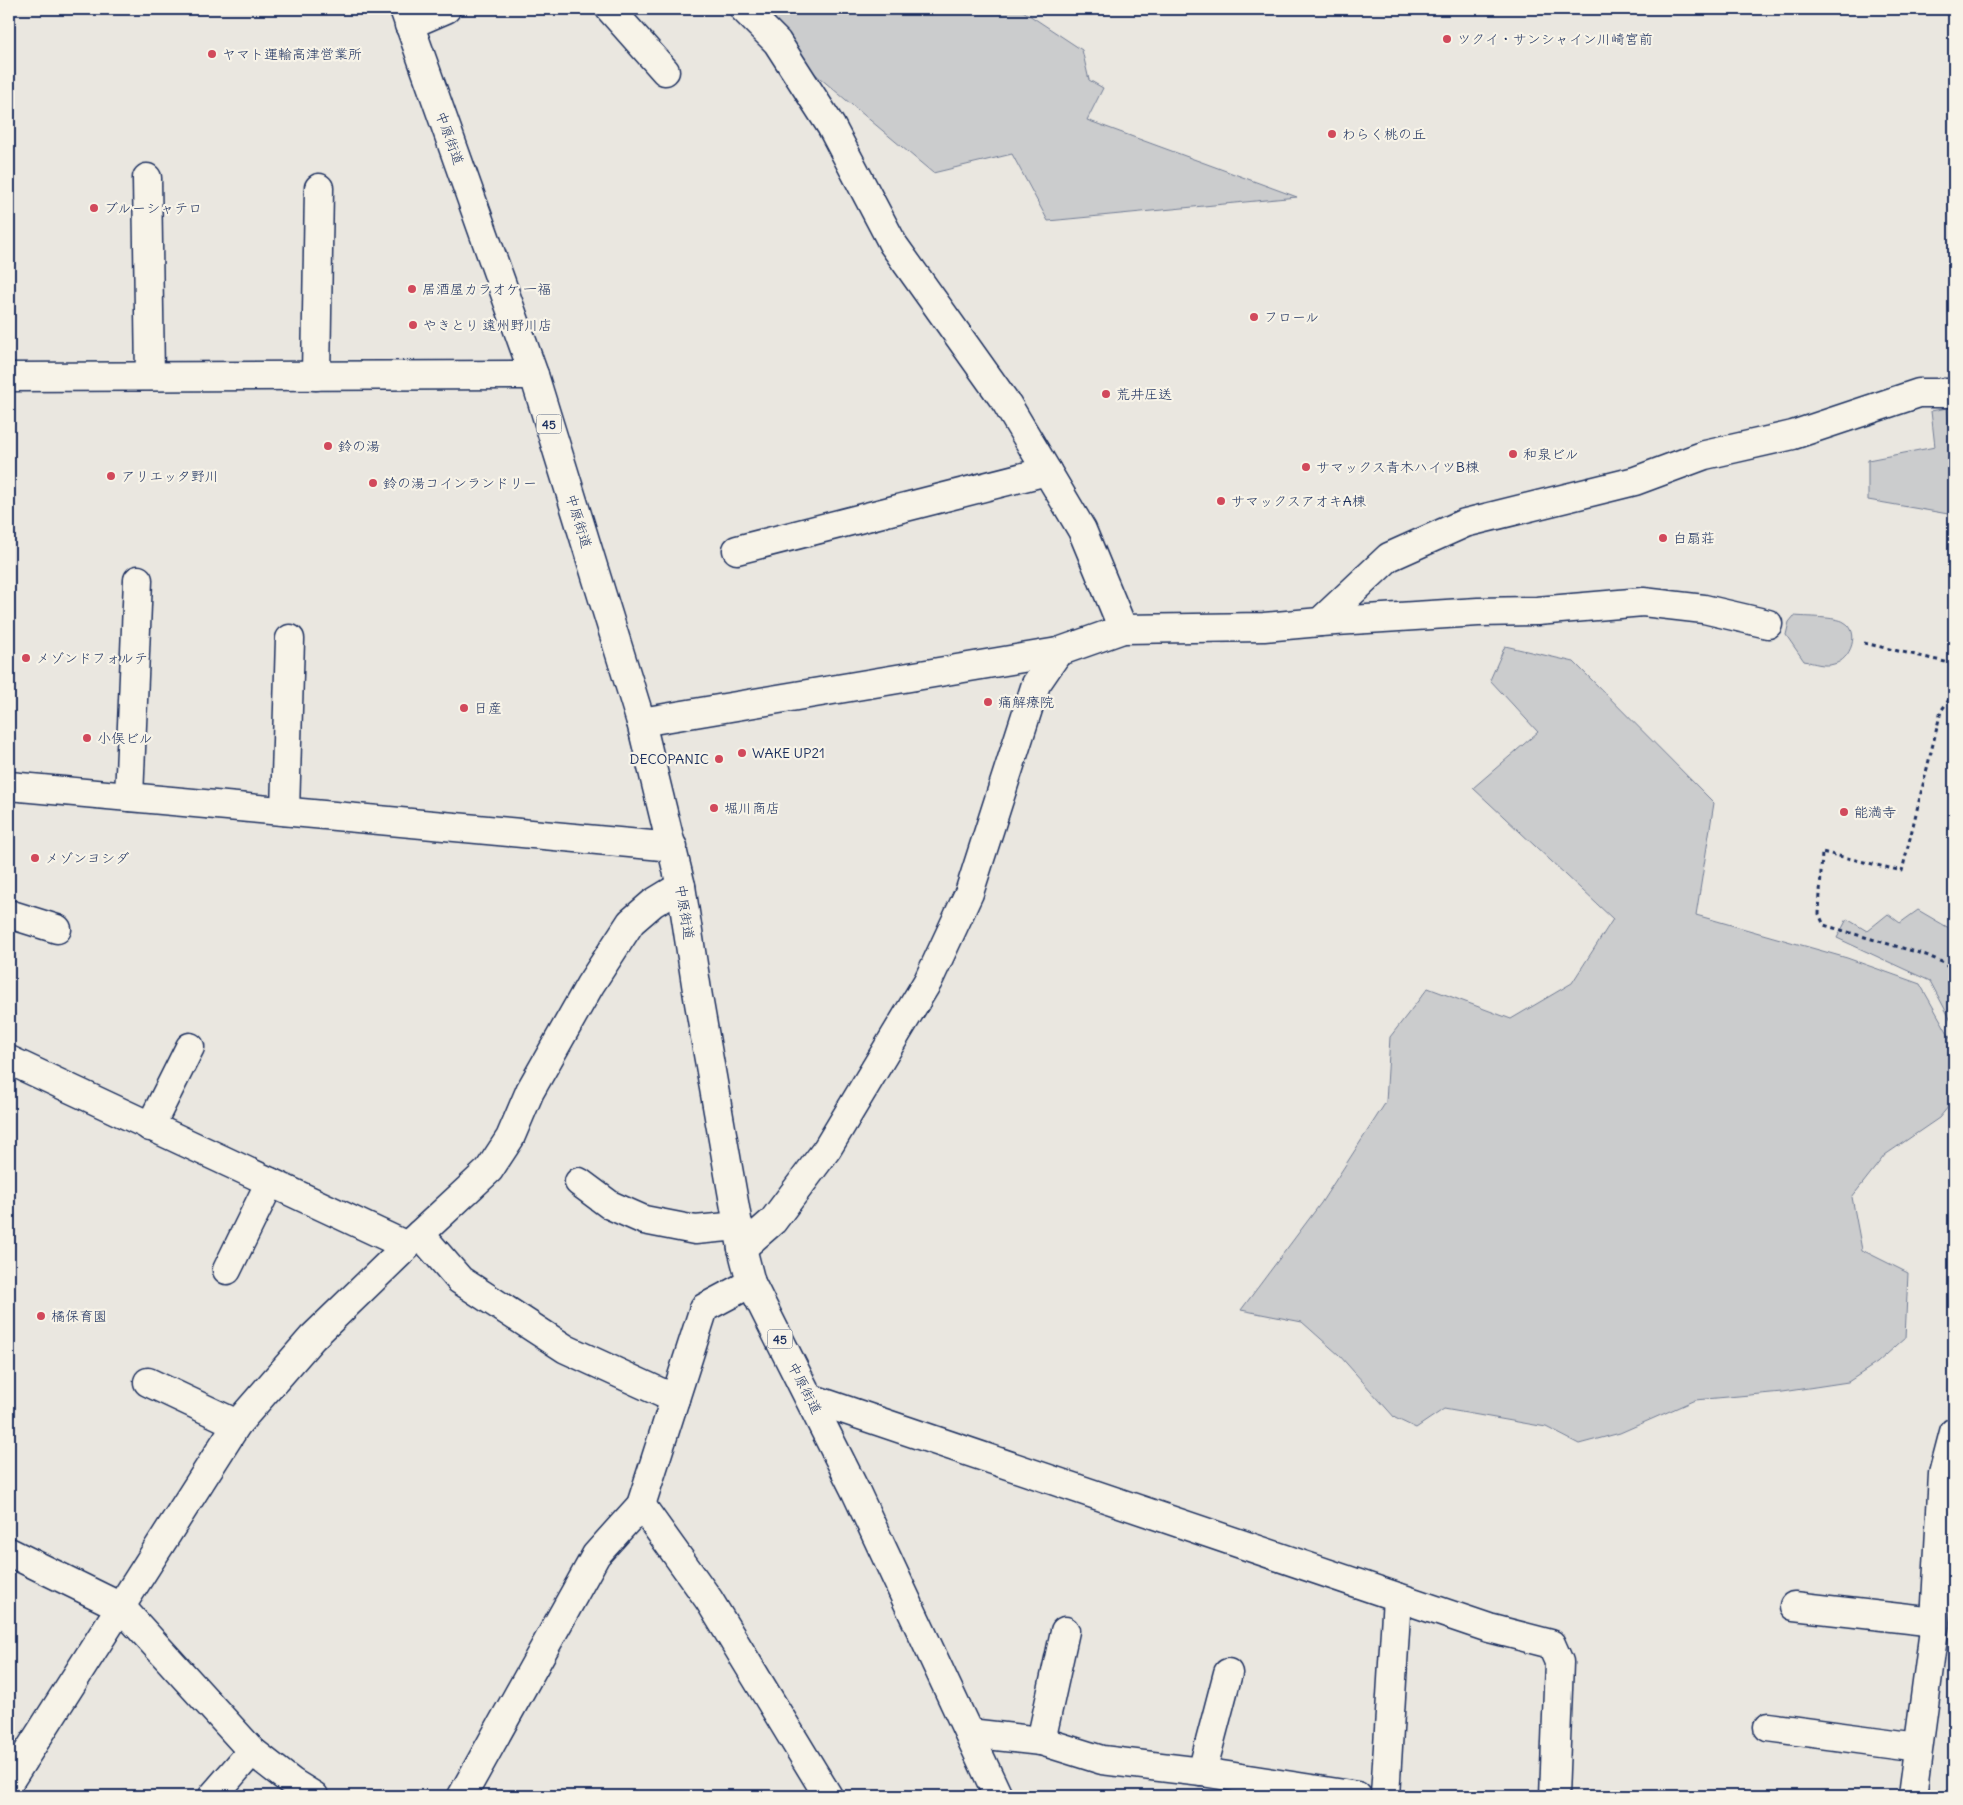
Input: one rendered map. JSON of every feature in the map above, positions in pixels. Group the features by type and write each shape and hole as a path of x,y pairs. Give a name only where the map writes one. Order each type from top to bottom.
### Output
{"street":[{"path":"407,17 446,9"},
{"path":"610,9 665,71"},
{"path":"744,9 777,42 831,126 893,244 1003,398 1082,530 1123,629"},
{"name":"中原街道","path":"407,17 534,374 641,722 681,886 698,997 740,1237 751,1283 856,1492 998,1796"},
{"path":"147,178 150,376"},
{"path":"316,376 319,188"},
{"path":"9,376 534,374"},
{"path":"1320,622 1389,557 1465,523 1635,481 1706,455 1793,435 1919,393 1954,393"},
{"path":"737,550 1047,472"},
{"path":"129,797 138,580"},
{"path":"641,722 1058,652 1123,629 1264,627 1643,602 1704,609 1768,624"},
{"path":"285,811 290,639"},
{"path":"579,1182 610,1205 644,1220 740,1237 773,1221 828,1149 928,981 969,893 1036,684 1058,652"},
{"path":"9,786 672,847"},
{"path":"9,1782 237,1424 312,1338 413,1240 489,1170 510,1138 530,1091 590,985 631,922 653,903 681,886"},
{"path":"9,914 57,928"},
{"path":"150,1127 190,1047"},
{"path":"9,1060 270,1182 413,1240 460,1280 566,1349 675,1399"},
{"path":"227,1270 270,1182"},
{"path":"462,1796 596,1555 641,1505 704,1308 751,1283"},
{"path":"148,1382 237,1424"},
{"path":"810,1398 1398,1598 1489,1628 1551,1644 1560,1662 1554,1796"},
{"path":"1912,1796 1935,1622 1943,1474 1954,1432"},
{"path":"641,1505 709,1600 828,1796"},
{"path":"9,1552 121,1607 252,1751 293,1783 314,1796"},
{"path":"1384,1796 1398,1598"},
{"path":"1794,1606 1935,1622"},
{"path":"1041,1741 1065,1631"},
{"path":"1202,1772 1228,1673"},
{"path":"1768,1727 1918,1747"},
{"path":"968,1733 1041,1741 1102,1760 1202,1772 1357,1796"},
{"path":"213,1796 252,1751"}],"path":[{"path":"1864,643 1954,664"},
{"path":"1954,693 1941,711 1902,871 1822,852 1819,914 1824,925 1926,955 1944,963 1954,973"}],"shaded area":[{"path":"752,9 1020,9 1082,50 1089,80 1103,88 1087,120 1297,197 1048,221 1012,154 933,173 814,73"},
{"path":"1947,408 1954,466 1954,515 1868,500 1868,460 1935,447 1931,411"},
{"path":"1794,616 1840,620 1849,626 1853,638 1852,645 1845,657 1830,665 1804,661 1786,635 1789,622"},
{"path":"1505,646 1574,662 1714,803 1696,915 1847,958 1920,984 1954,1044 1954,1100 1939,1118 1885,1155 1852,1197 1862,1250 1908,1273 1905,1338 1877,1363 1848,1382 1782,1392 1695,1400 1620,1433 1579,1444 1546,1427 1444,1409 1416,1428 1395,1418 1339,1355 1302,1322 1241,1310 1321,1203 1386,1102 1390,1037 1428,988 1511,1019 1572,983 1613,919 1473,788 1538,732 1490,680"},
{"path":"1918,910 1954,931 1954,1026 1930,981 1837,938 1847,919 1867,931 1888,914 1900,923"}],"place":[{"name":"ツクイ・サンシャイン川崎宮前","path":"1447,39"},
{"name":"ヤマト運輸高津営業所","path":"212,54"},
{"name":"わらく桃の丘","path":"1332,134"},
{"name":"ブルーシャテロ","path":"94,208"},
{"name":"居酒屋カラオケ 一福","path":"412,289"},
{"name":"フロール","path":"1254,317"},
{"name":"やきとり 遠州野川店","path":"413,325"},
{"name":"荒井圧送","path":"1106,394"},
{"name":"鈴の湯","path":"328,446"},
{"name":"和泉ビル","path":"1513,454"},
{"name":"サマックス青木ハイツB棟","path":"1306,467"},
{"name":"アリエッタ野川","path":"111,476"},
{"name":"鈴の湯コインランドリー","path":"373,483"},
{"name":"サマックスアオキA棟","path":"1221,501"},
{"name":"白扇荘","path":"1663,538"},
{"name":"メゾンドフォルテ","path":"26,658"},
{"name":"痛解療院","path":"988,702"},
{"name":"日産","path":"464,708"},
{"name":"小俣ビル","path":"87,738"},
{"name":"WAKE UP21","path":"742,753"},
{"name":"DECOPANIC","path":"719,759"},
{"name":"堀川商店","path":"714,808"},
{"name":"能満寺","path":"1844,812"},
{"name":"メゾンヨシダ","path":"35,858"},
{"name":"橘保育園","path":"41,1316"}]}
